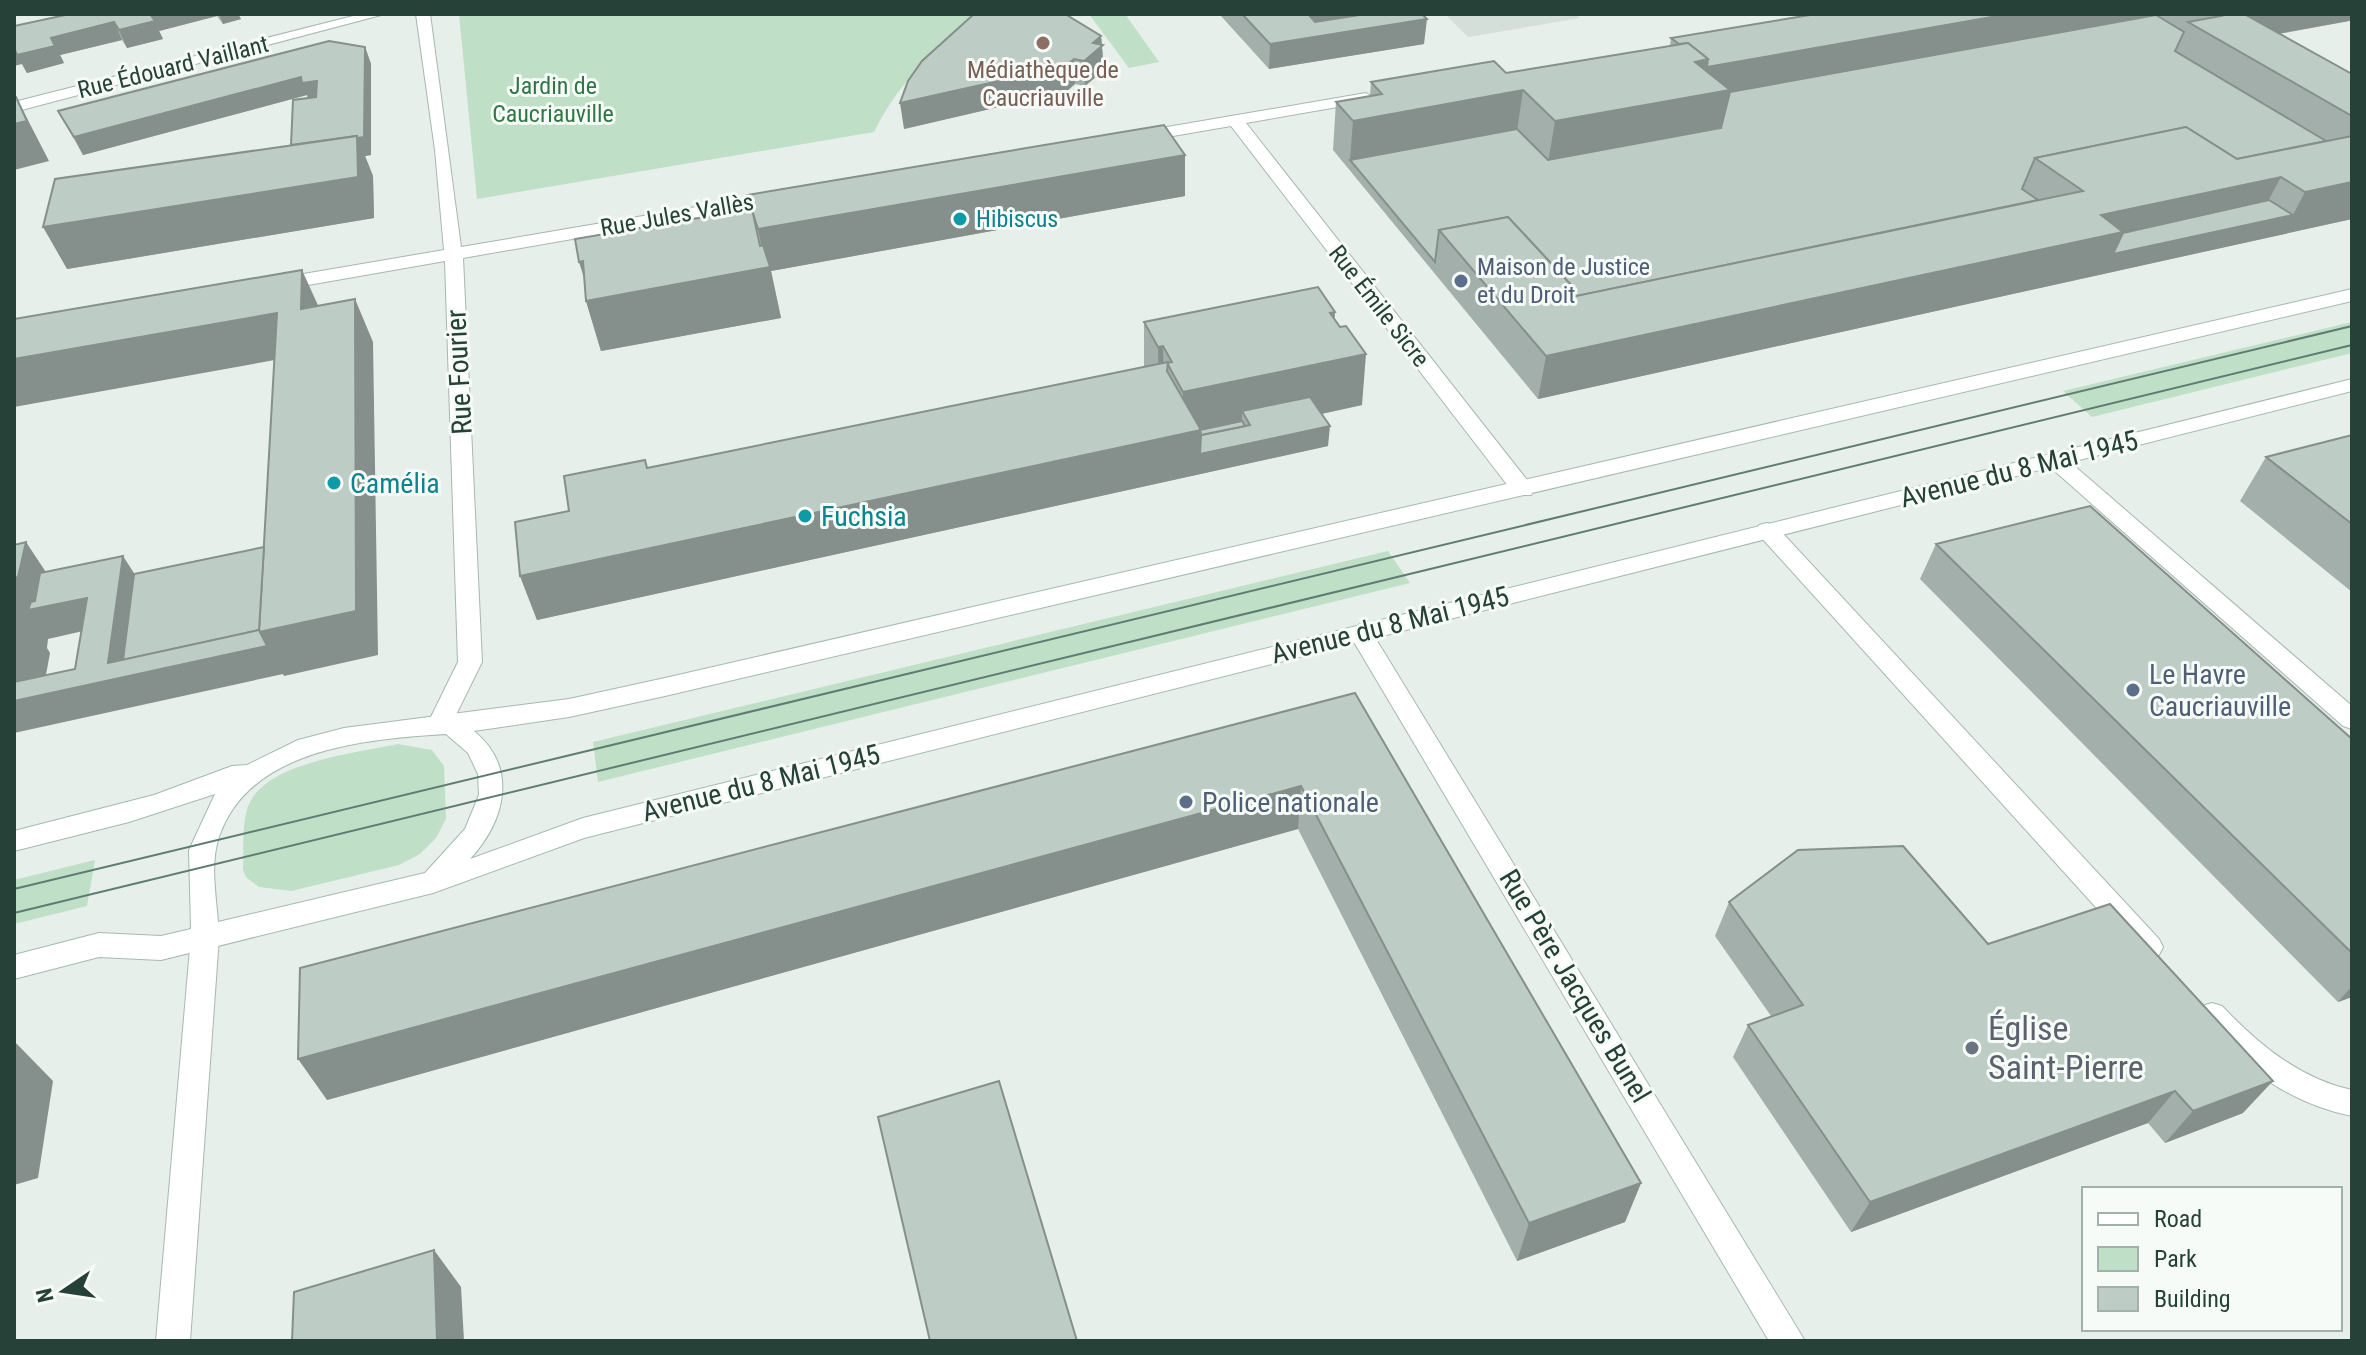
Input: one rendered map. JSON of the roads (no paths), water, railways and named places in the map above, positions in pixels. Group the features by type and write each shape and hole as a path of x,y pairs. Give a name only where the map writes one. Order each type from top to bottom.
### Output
{"street":[{"name":"Rue Édouard Vaillant","path":"14,107 378,14"},
{"name":"Rue Fourier","path":"423,14 427,20 453,253 470,662 445,725"},
{"path":"1126,139 1376,96"},
{"name":"Rue Émile Sicre","path":"1235,120 1523,490"},
{"name":"Rue Jules Vallès","path":"248,289 798,195"},
{"path":"14,841 174,801 280,756 337,738 596,702 1523,490 2352,295"},
{"name":"Avenue du 8 Mai 1945","path":"205,937 476,870 529,845 583,828 2352,385"},
{"path":"2056,461 2352,720"},
{"path":"1767,530 2169,968"},
{"name":"Rue Père Jacques Bunel","path":"1360,632 1788,1341"},
{"path":"433,882 476,835 492,795 491,774 477,747 445,725"},
{"path":"173,1341 205,937 204,841 213,815 230,789 280,756"},
{"path":"14,967 99,945 161,948 205,937"},
{"path":"2190,991 2233,1038 2291,1080 2352,1103"}],"tram line":[{"path":"14,889 2352,326"},
{"path":"14,913 2352,345"}],"place":[{"name":"Médiathèque de Caucriauville","path":"1043,43"},
{"name":"Hibiscus","path":"960,219"},
{"name":"Maison de Justice et du Droit","path":"1461,281"},
{"name":"Camélia","path":"334,483"},
{"name":"Fuchsia","path":"805,516"},
{"name":"Le Havre Caucriauville","path":"2133,690"},
{"name":"Police nationale","path":"1186,802"},
{"name":"Église Saint-Pierre","path":"1972,1048"}],"park label":[{"name":"Jardin de Caucriauville","path":"553,100"}]}
